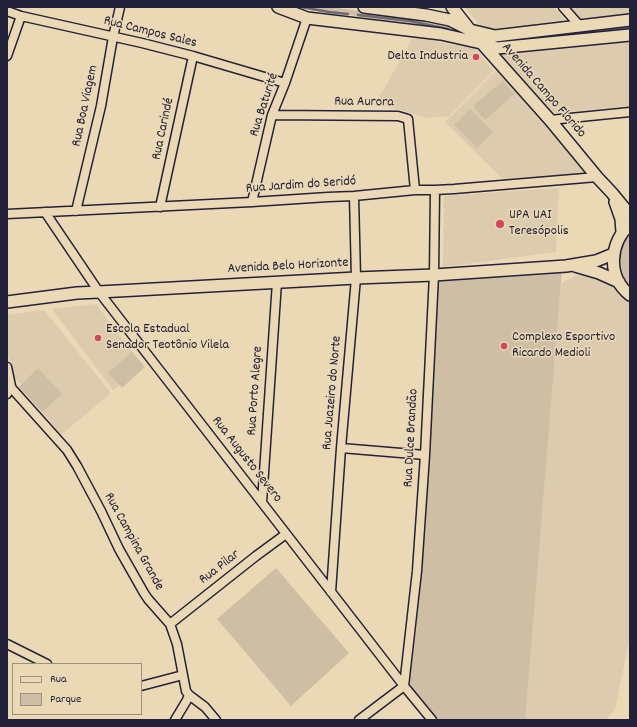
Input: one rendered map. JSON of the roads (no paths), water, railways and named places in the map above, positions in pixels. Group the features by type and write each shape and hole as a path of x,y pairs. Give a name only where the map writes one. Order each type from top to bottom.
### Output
{"street":[{"name":"Rua Boa Viagem","path":"76,211 102,106 113,37 120,7"},
{"path":"278,7 307,18 441,34 497,48 630,34"},
{"path":"364,7 426,15 450,20 470,30 495,36 630,20"},
{"path":"426,15 436,7"},
{"name":"Avenida Campo Florido","path":"452,7 481,43 550,120 597,178 612,193 630,215"},
{"path":"563,7 579,26"},
{"name":"Rua Campos Sales","path":"7,11 21,16 193,56 285,83"},
{"path":"7,56 21,16"},
{"name":"Rua Baturité","path":"252,202 272,115 285,83 307,18"},
{"name":"Rua Carindé","path":"160,207 193,56"},
{"path":"550,120 630,112"},
{"name":"Rua Aurora","path":"272,115 398,116 408,118 415,190"},
{"name":"Rua Jardim do Seridó","path":"7,214 354,196 415,190 435,190 597,178"},
{"name":"Rua Dulce Brandão","path":"404,686 417,571 425,455 434,275 435,190"},
{"path":"612,193 622,219 622,232"},
{"name":"Rua Juazeiro do Norte","path":"331,592 356,278 354,196"},
{"name":"Rua Augusto Severo","path":"45,212 99,292 404,686 432,720"},
{"path":"630,224 622,232 616,243 614,254 614,269 616,277 623,288 630,294"},
{"name":"Avenida Belo Horizonte","path":"7,302 77,293 434,275 571,265 596,261 614,254"},
{"path":"571,265 599,273 619,282"},
{"name":"Rua Porto Alegre","path":"262,502 277,282"},
{"path":"7,367 8,388"},
{"name":"Rua Campina Grande","path":"8,388 67,450 77,466 119,549 148,599 170,624 178,644 186,691 189,695"},
{"path":"342,448 425,455"},
{"name":"Rua Pilar","path":"170,624 286,534"},
{"path":"7,644 45,663"},
{"path":"142,686 183,675"},
{"path":"359,720 404,686"},
{"path":"175,720 188,700 189,695 206,707 216,720"}],"waterway":[{"path":"301,7 348,14"},
{"path":"358,15 410,21 448,29"},
{"path":"535,37 630,28"}],"place":[{"name":"Delta Industria","path":"476,57"},
{"name":"UPA UAI Teresópolis","path":"500,224"},
{"name":"Escola Estadual Senador Teotônio Vilela","path":"98,338"},
{"name":"Complexo Esportivo Ricardo Medioli","path":"504,346"}]}
